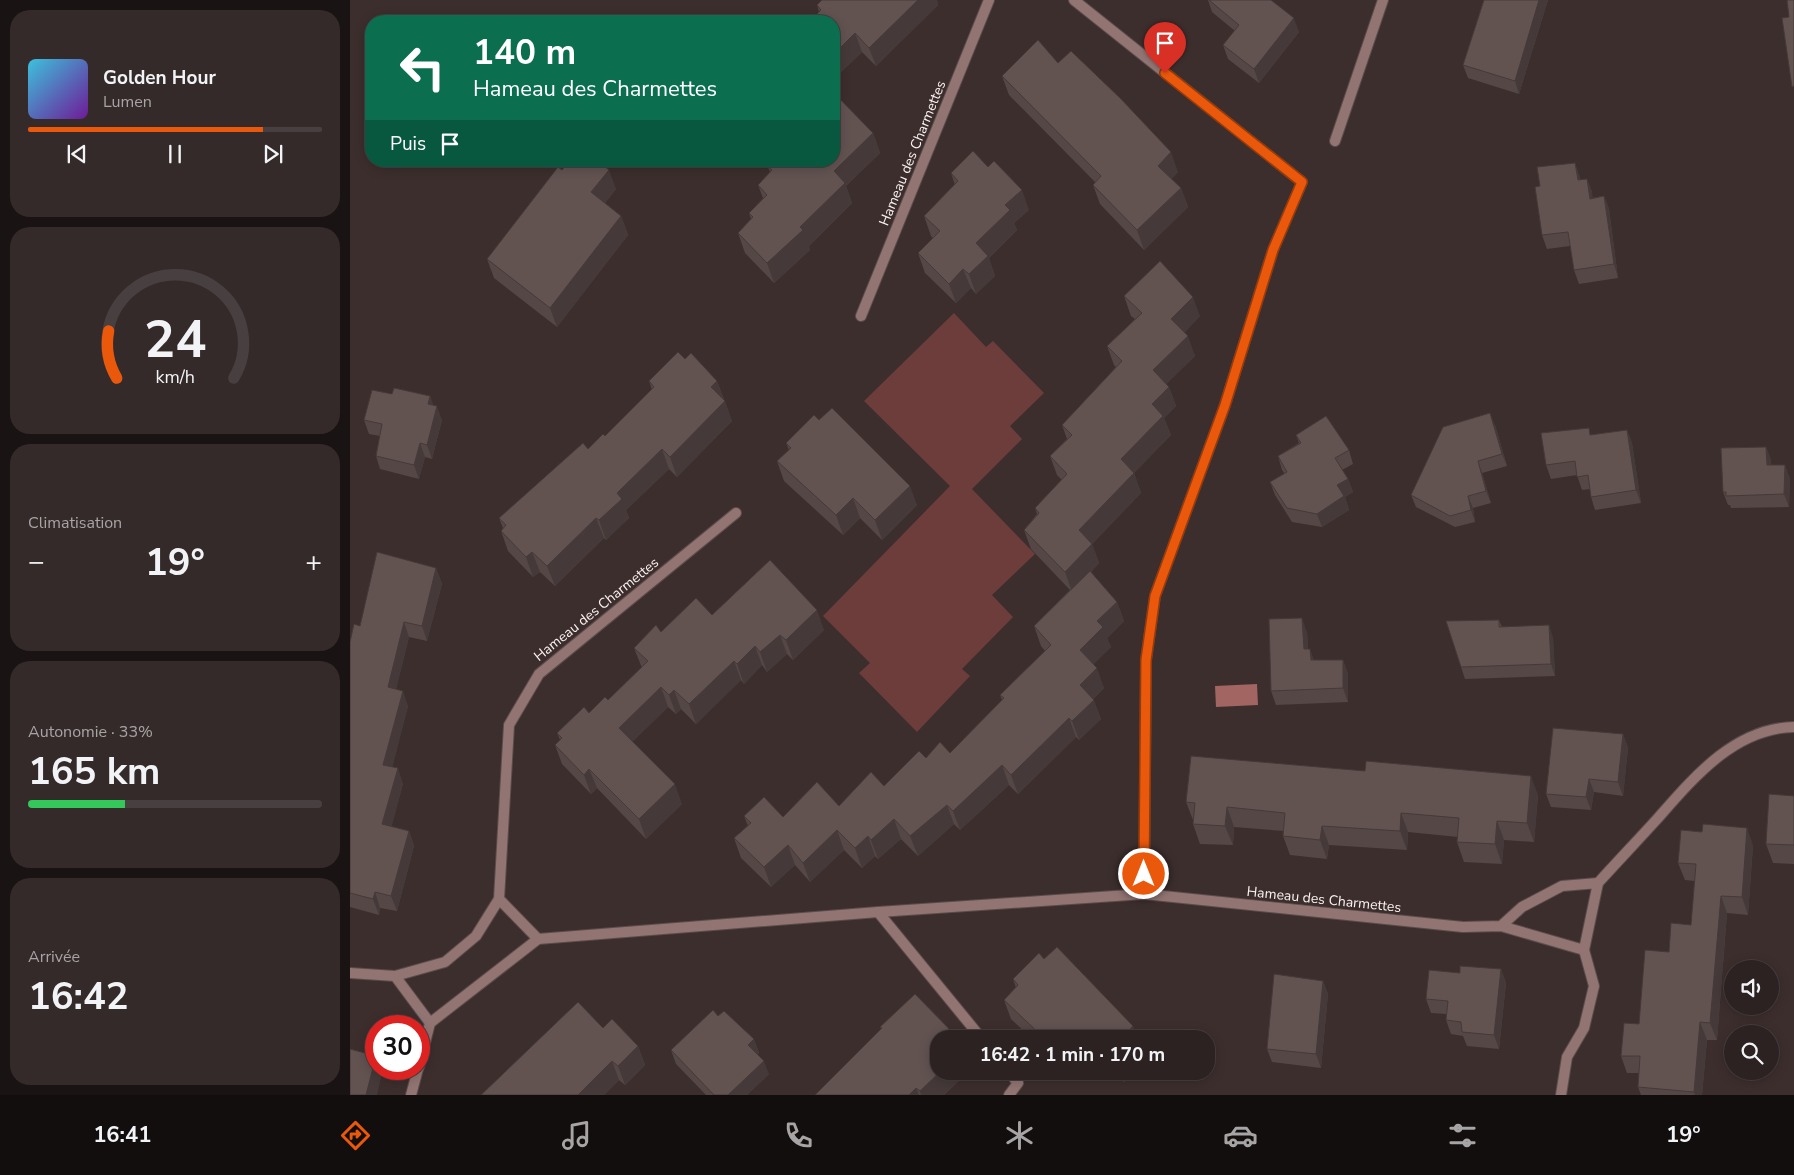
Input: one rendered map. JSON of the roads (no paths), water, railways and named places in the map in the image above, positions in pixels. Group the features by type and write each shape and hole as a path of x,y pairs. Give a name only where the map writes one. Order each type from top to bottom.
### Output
{"street":[{"name":"Hameau des Charmettes","path":"861,316 989,0"},
{"path":"1074,0 1302,182 1273,250 1225,405 1155,596 1146,660 1144,894"},
{"path":"1335,141 1383,0"},
{"name":"Hameau des Charmettes","path":"350,973 395,976 445,962 476,936 499,899 509,725 539,674 736,513"},
{"path":"1561,1095 1567,1057 1584,1028 1594,986 1584,950 1598,883 1700,770 1735,744 1779,728 1794,727"},
{"path":"1501,926 1522,907 1562,886 1598,883"},
{"name":"Hameau des Charmettes","path":"538,939 878,912 1144,894 1463,927 1501,926 1584,950"},
{"path":"430,1023 538,939 499,899"},
{"path":"878,912 975,1030"},
{"path":"395,976 424,1015"},
{"path":"411,1095 415,1080"},
{"path":"1009,1095 1018,1083 1016,1080"}]}
